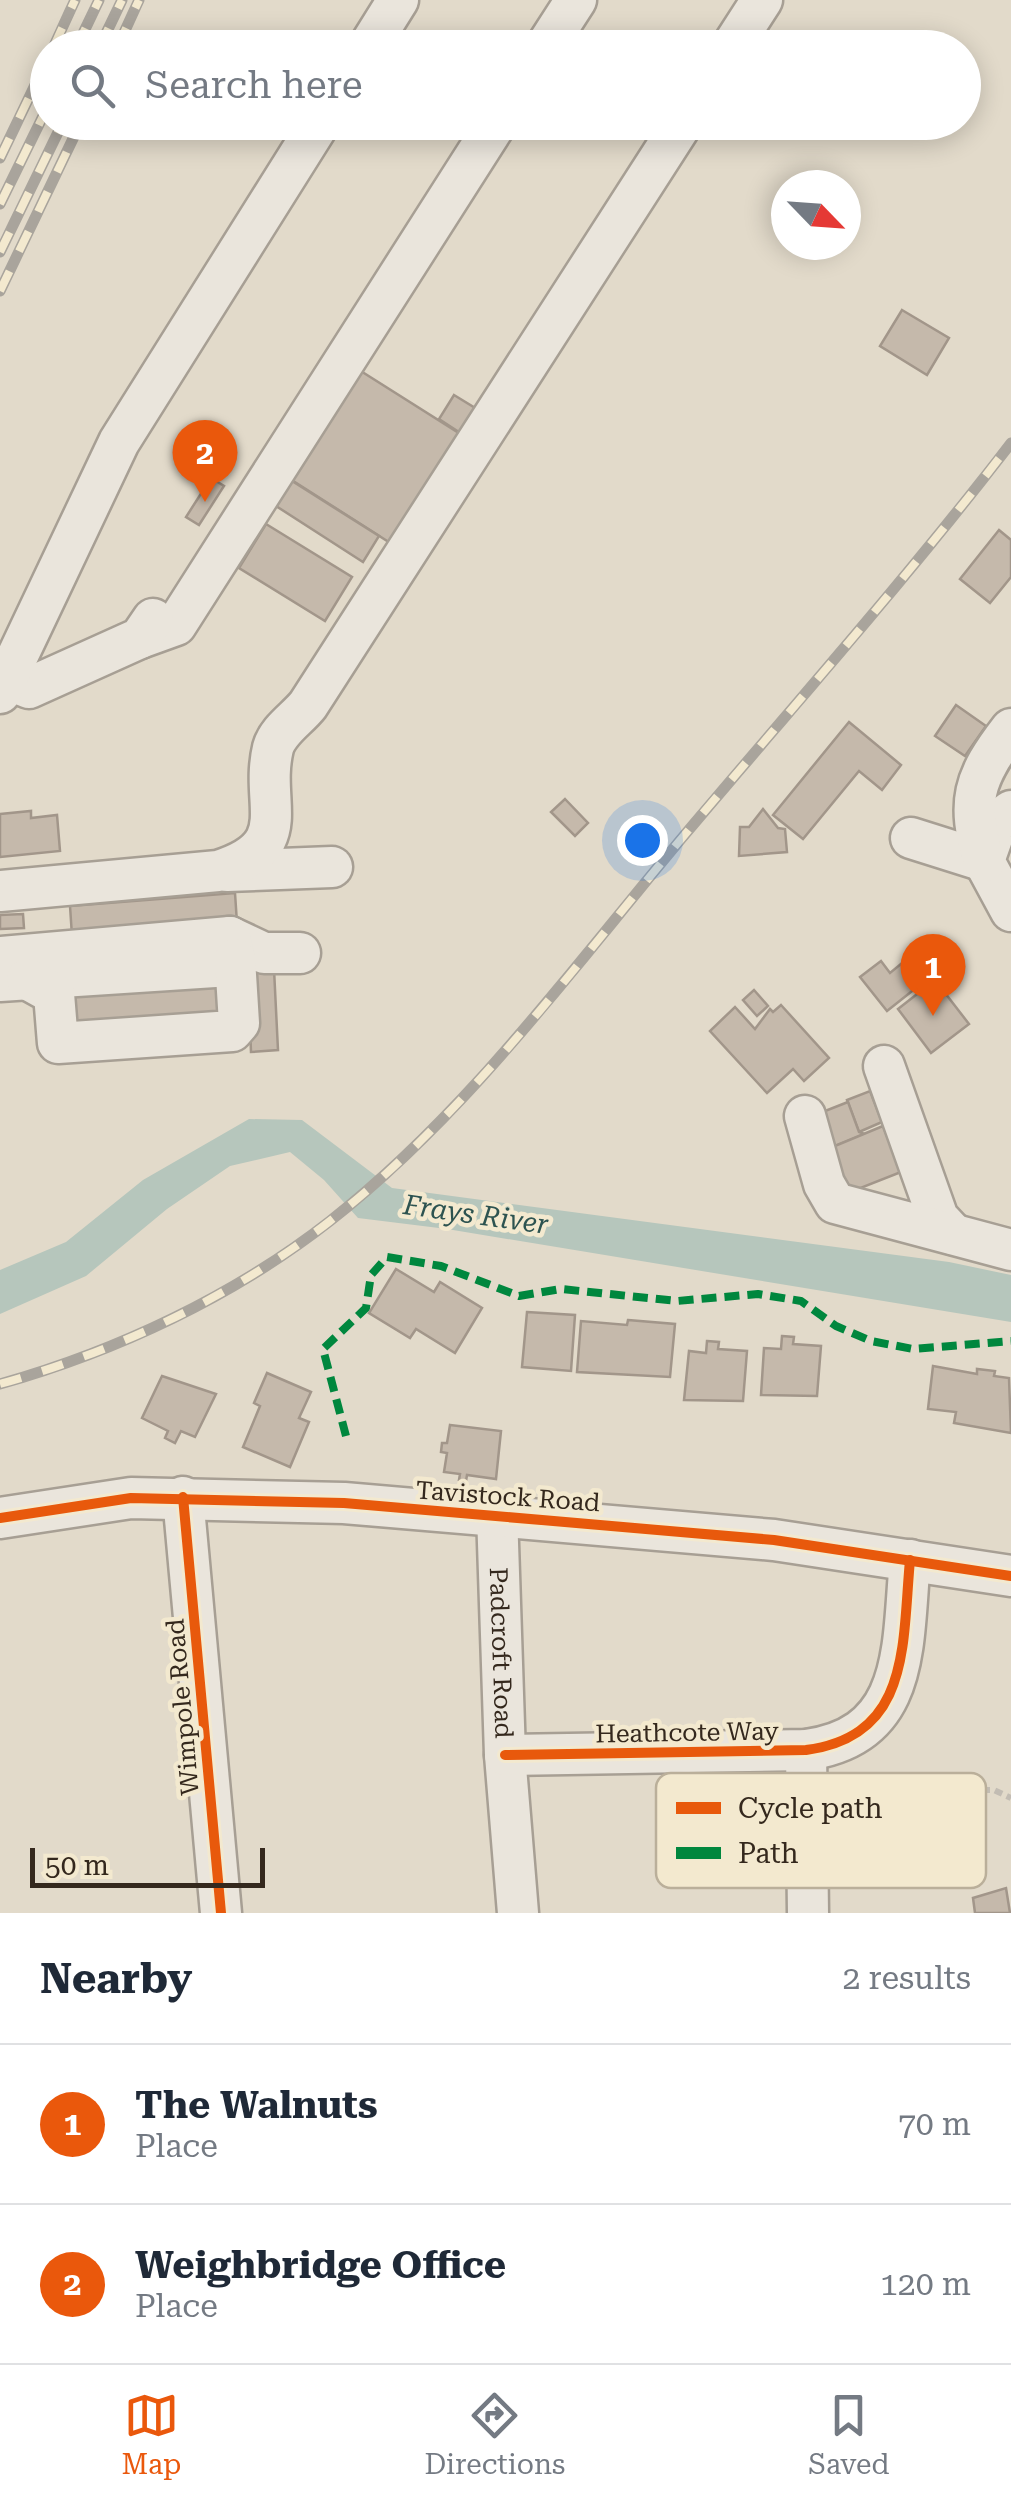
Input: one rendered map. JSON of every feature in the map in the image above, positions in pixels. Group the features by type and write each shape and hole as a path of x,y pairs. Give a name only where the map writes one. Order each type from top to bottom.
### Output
{"street":[{"path":"379,30 398,0"},
{"path":"557,30 576,0"},
{"path":"743,30 762,0"},
{"path":"25,691 118,442 309,140"},
{"path":"25,691 176,625 486,140"},
{"path":"218,872 245,862 266,840 274,812 272,752 278,734 308,705 671,140"},
{"path":"140,638 286,408"},
{"path":"1011,729 985,765 974,794 972,821 984,861 1011,911"},
{"path":"984,861 998,821 1011,811"},
{"path":"910,838 984,861"},
{"path":"0,891 218,872 332,867"},
{"path":"9,973 54,994 58,1043 232,1030 239,1023 232,948"},
{"path":"9,973 232,948 300,953"},
{"path":"884,1066 938,1218 953,1234"},
{"path":"806,1116 824,1184 835,1202 1011,1250"},
{"name":"Tavistock Road","path":"0,1518 131,1498 182,1497 497,1514 774,1540 1011,1576"},
{"name":"Wimpole Road","path":"182,1497 221,1913"},
{"name":"Padcroft Road","path":"497,1514 505,1755 518,1913"},
{"name":"Heathcote Way","path":"505,1755 806,1750 850,1739 885,1708 901,1639 910,1560"},
{"path":"806,1750 806,1773"},
{"path":"808,1888 808,1913"}],"path":[{"path":"986,1790 1011,1798"}],"water":[{"name":"Frays River","path":"249,1119 302,1120 392,1188 949,1262 1011,1275 1011,1322 447,1229 358,1218 324,1180 290,1152 230,1166 167,1209 86,1276 0,1314 0,1270 66,1242 143,1180"}],"building":[{"path":"902,310 949,338 927,375 880,346"},
{"path":"356,368 465,437 395,546 287,477"},
{"path":"454,395 480,411 465,436 439,419"},
{"path":"211,478 224,486 199,525 186,517"},
{"path":"292,481 379,536 363,562 276,506"},
{"path":"266,524 352,577 325,621 239,568"},
{"path":"999,530 1011,540 1011,577 990,603 960,579"},
{"path":"956,705 986,726 965,756 935,736"},
{"path":"849,722 901,765 882,790 859,771 803,839 773,815"},
{"path":"565,799 588,823 575,836 551,812"},
{"path":"763,809 778,828 785,829 787,852 739,856 740,827 749,827"},
{"path":"31,811 31,818 57,815 60,851 0,857 0,814"},
{"path":"235,893 237,923 72,936 70,906"},
{"path":"23,914 24,928 0,929 0,915"},
{"path":"913,954 931,976 887,1011 860,977 881,961 890,973"},
{"path":"274,969 278,1050 251,1052 248,971"},
{"path":"224,975 227,1014 63,1027 60,987"},
{"path":"935,980 969,1024 931,1053 898,1009"},
{"path":"754,990 768,1006 757,1016 743,1000"},
{"path":"781,1005 829,1058 804,1081 793,1069 767,1093 710,1031 735,1007 755,1029 770,1009 773,1012"},
{"path":"870,1091 882,1122 859,1132 847,1100"},
{"path":"848,1102 859,1132 865,1134 833,1147 820,1113"},
{"path":"883,1126 901,1172 848,1193 830,1148"},
{"path":"396,1269 434,1292 440,1282 482,1308 455,1353 416,1329 410,1338 369,1313"},
{"path":"527,1312 575,1315 571,1371 522,1367"},
{"path":"628,1320 675,1324 670,1377 577,1372 581,1321 627,1325"},
{"path":"782,1336 794,1337 793,1344 821,1346 817,1396 761,1395 764,1348 781,1349"},
{"path":"707,1341 719,1342 718,1349 747,1351 743,1401 684,1400 689,1351 706,1353"},
{"path":"933,1366 977,1374 977,1369 995,1371 994,1376 1009,1378 1011,1433 954,1423 956,1412 928,1409"},
{"path":"267,1373 311,1392 299,1418 309,1422 290,1467 243,1447 260,1406 254,1403"},
{"path":"162,1376 216,1394 195,1437 181,1431 175,1443 165,1438 168,1431 142,1418"},
{"path":"450,1425 501,1431 496,1479 467,1475 466,1481 459,1480 460,1474 444,1472 447,1453 441,1452 442,1443 447,1443"},
{"path":"1006,1888 1010,1913 975,1913 973,1898"}],"railway":[{"path":"61,30 75,0"},
{"path":"85,30 99,0"},
{"path":"108,30 122,0"},
{"path":"125,30 139,0"},
{"path":"0,158 30,96"},
{"path":"0,204 31,140"},
{"path":"0,252 54,140"},
{"path":"0,291 72,140"},
{"path":"0,1384 131,1338 214,1297 293,1248 380,1179 474,1086 518,1036 892,591 1011,443"}],"marked path":[{"path":"346,1436 323,1349 366,1308 371,1275 387,1257 441,1266 519,1296 561,1289 677,1301 758,1294 801,1301 836,1326 871,1341 913,1349 1011,1341"}],"cycle path":[{"path":"183,1497 221,1913"},
{"path":"0,1518 131,1498 344,1503 774,1540 1011,1576"},
{"path":"505,1755 806,1750 840,1741 865,1726 883,1706 894,1682 905,1624 910,1560"}],"place":[{"name":"Weighbridge Office","path":"205,502"},
{"name":"The Walnuts","path":"933,1016"}]}
